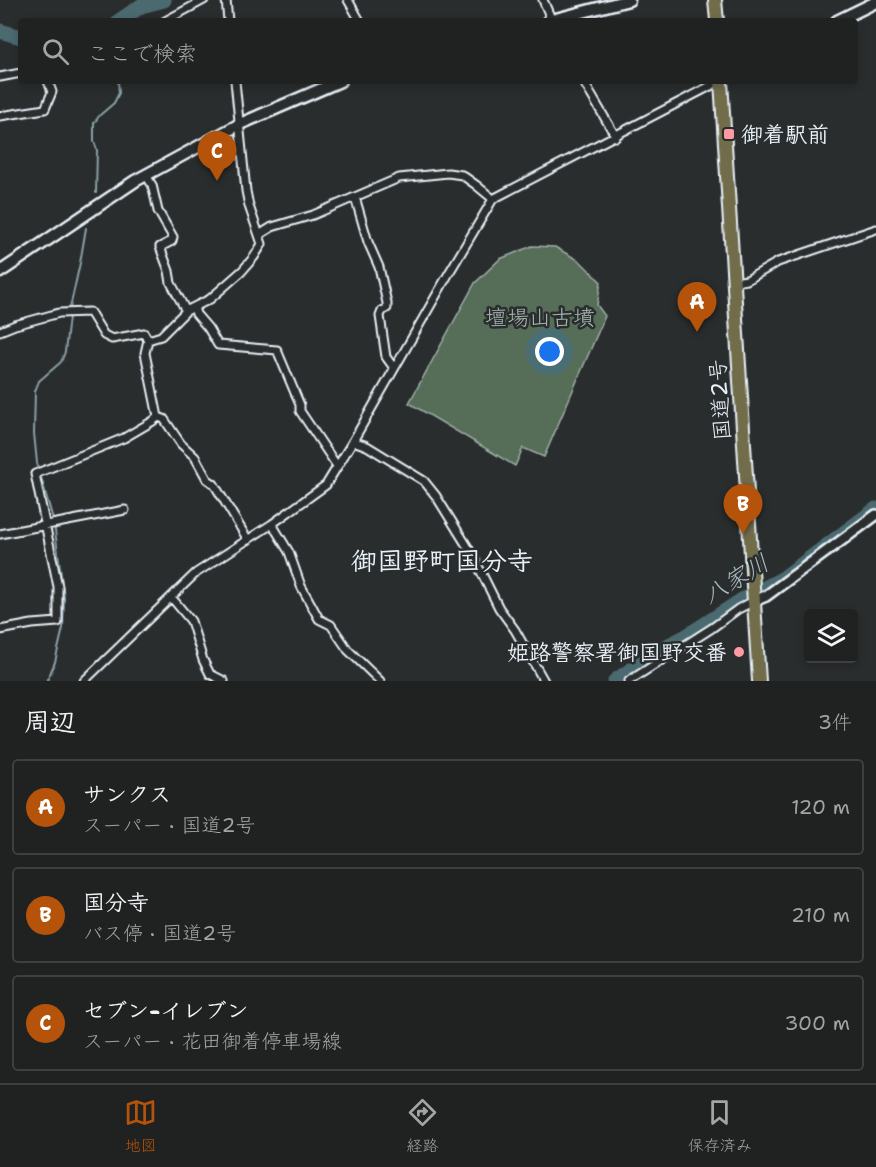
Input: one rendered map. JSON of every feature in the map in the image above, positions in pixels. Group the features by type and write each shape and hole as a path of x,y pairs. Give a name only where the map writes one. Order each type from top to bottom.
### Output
{"highway":[{"path":"715,0 717,18"},
{"name":"国道2号","path":"721,84 759,681"}],"main road":[{"path":"562,18 629,0"},
{"path":"843,18 876,2"},
{"path":"0,272 135,181 240,124 333,84"}],"street":[{"path":"171,18 204,0"},
{"path":"226,0 228,18"},
{"path":"348,0 358,18"},
{"path":"543,0 550,18"},
{"path":"0,77 18,74"},
{"path":"0,116 45,109 52,92 49,84"},
{"path":"148,340 161,336 186,311 210,298 242,272 262,244 249,206 235,84"},
{"path":"585,84 616,137"},
{"path":"84,681 196,573 272,524 326,485 493,199 715,84"},
{"path":"260,235 272,227 313,215 399,178 448,173 462,175 493,199"},
{"path":"147,175 158,210 173,237 172,241 160,247 171,283 186,311"},
{"path":"355,197 368,242 379,267 387,303 387,308 380,316 381,326 386,357 394,368"},
{"path":"734,282 747,280 778,262 876,229"},
{"path":"194,307 196,314 218,345 277,350 300,405 300,411 337,466"},
{"path":"0,331 59,313 90,312 104,335 112,339 144,333 148,340 145,353 158,417"},
{"path":"0,630 58,622 58,587 35,474 124,438 158,417"},
{"path":"158,417 164,419 181,444 195,457 248,540"},
{"path":"353,441 367,446 424,481 472,554 499,608 515,630 543,681"},
{"path":"0,534 125,510"},
{"path":"629,681 738,609 766,596 876,515"},
{"path":"272,524 289,552 301,586 319,619 331,625 348,650 380,681"},
{"path":"171,597 191,621 203,660 210,674 224,681"}],"green space":[{"name":"壇場山古墳","path":"532,246 555,247 580,261 601,282 597,305 605,316 544,457 523,448 515,466 409,403 475,283 500,259"}],"waterway":[{"path":"141,6 142,0"},
{"path":"123,18 141,6 164,0"},
{"path":"0,31 18,36"},
{"path":"96,193 97,150 94,141 94,123 114,103 119,93 118,84"},
{"path":"47,681 55,662 63,628 64,598 54,523 37,463 34,433 35,391 39,381 61,362 65,352 70,308 86,228"},
{"name":"八家川","path":"615,681 663,648 685,637 742,600 782,579 876,509"}],"place":[{"name":"御着駅前","path":"729,134"},
{"name":"セブン-イレブン","path":"217,181"},
{"name":"サンクス","path":"697,332"},
{"name":"国分寺","path":"743,534"},
{"name":"姫路警察署御国野交番","path":"739,652"}],"district":[{"name":"御国野町国分寺","path":"442,560"}]}
